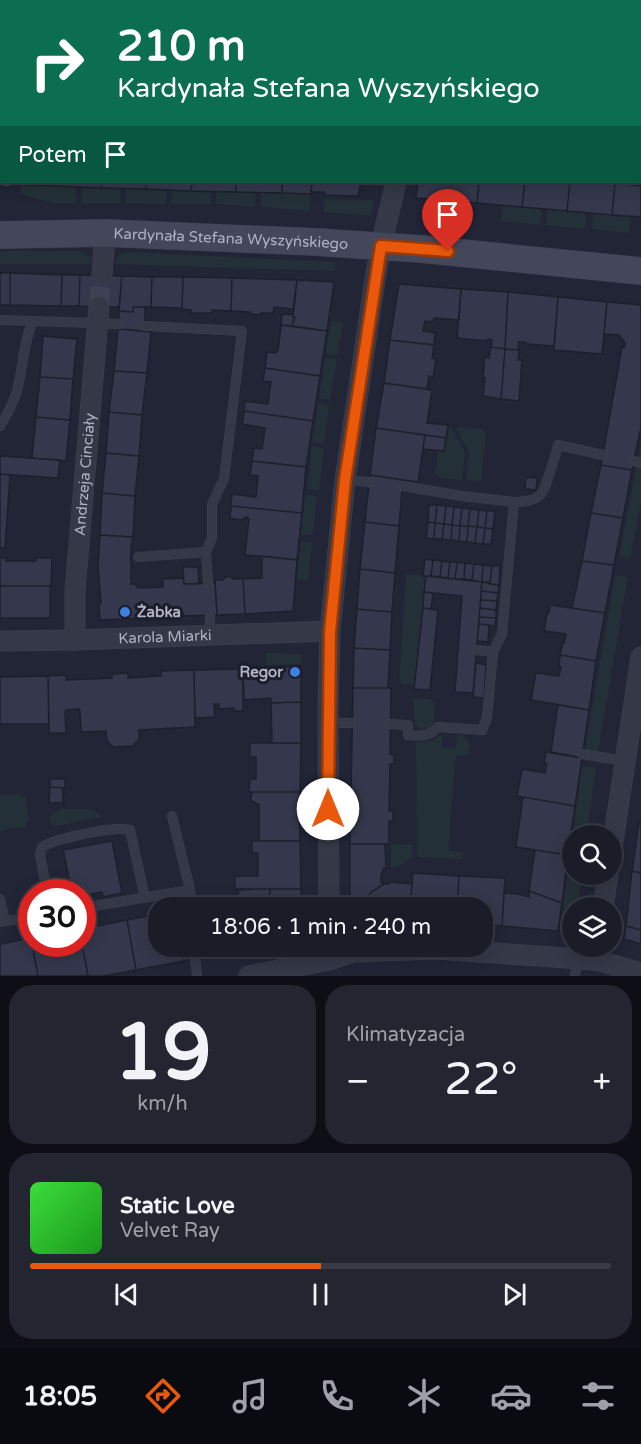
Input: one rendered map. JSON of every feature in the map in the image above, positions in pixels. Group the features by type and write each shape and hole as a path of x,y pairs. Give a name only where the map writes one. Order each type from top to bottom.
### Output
{"main road":[{"name":"Kardynała Stefana Wyszyńskiego","path":"0,235 105,233 316,242 641,271"}],"street":[{"path":"329,897 330,632 345,480 381,246 396,183"},
{"path":"102,275 105,233"},
{"name":"Andrzeja Cinciały","path":"75,640 75,591 98,315"},
{"name":"Karola Miarki","path":"0,641 330,632"},
{"path":"615,825 640,668"},
{"path":"249,976 328,961 353,952 436,949 586,960 641,973"}],"lane":[{"path":"0,320 33,321 98,315 118,324"},
{"path":"0,426 17,392 27,332 33,321"},
{"path":"144,326 242,331 224,479 212,504 212,538 206,552 208,583"},
{"path":"403,486 462,496 514,502 526,501 535,499 544,492 558,445 603,455"},
{"path":"345,480 369,482"},
{"path":"390,724 408,725 408,735 426,735 438,728 482,730 488,718 493,652 502,634 514,502"},
{"path":"138,557 206,552"},
{"path":"210,615 210,636"},
{"path":"477,650 493,652"},
{"path":"328,723 351,723"},
{"path":"582,754 625,761"},
{"path":"172,816 191,897"},
{"path":"45,879 40,855 42,847 47,843 116,829 130,830 145,898"},
{"path":"96,906 190,890"},
{"path":"0,899 2,922 18,919"},
{"path":"195,957 197,976"}],"shaded area":[{"path":"21,185 76,187 76,203 54,203 21,194"},
{"path":"82,187 121,188 120,203 81,203"},
{"path":"126,189 167,190 166,204 126,203"},
{"path":"172,190 211,191 211,204 171,204"},
{"path":"216,191 256,192 255,207 216,204"},
{"path":"261,193 311,194 310,211 261,207"},
{"path":"324,199 374,200 371,216 324,212"},
{"path":"437,200 467,202 466,218 436,216"},
{"path":"502,206 542,209 540,225 501,221"},
{"path":"547,209 586,213 585,229 546,225"},
{"path":"593,213 631,217 629,233 592,229"},
{"path":"0,251 81,251 90,256 92,262 90,264 0,264"},
{"path":"126,252 335,262 335,271 113,264 120,254"},
{"path":"331,321 343,323 338,355 326,354"},
{"path":"325,358 337,359 330,400 319,398"},
{"path":"318,403 329,405 324,443 312,442"},
{"path":"450,426 465,452 462,480 441,478 435,473 438,451 444,452"},
{"path":"457,427 482,429 486,435 481,481 466,480 469,452"},
{"path":"641,443 641,503 630,558 619,557"},
{"path":"312,446 324,448 319,490 307,489"},
{"path":"305,495 317,496 313,535 301,535"},
{"path":"301,541 312,542 308,581 297,580"},
{"path":"406,574 426,576 415,684 402,684 399,681"},
{"path":"615,575 628,577 598,752 585,750"},
{"path":"265,653 301,654 301,664 266,665"},
{"path":"413,698 430,699 435,704 434,723 429,729 420,729 415,725"},
{"path":"442,735 442,748 456,748 459,735 464,736 470,744 468,755 456,755 450,822 449,851 463,852 462,859 419,857 417,854 416,742 431,741"},
{"path":"582,766 596,768 588,825 574,825"},
{"path":"19,794 26,799 29,821 24,827 0,832 0,795"},
{"path":"62,808 88,809 101,817 55,826 49,819"},
{"path":"391,844 413,845 412,858 391,868"},
{"path":"566,885 580,885 579,897 565,897"}],"building":[{"path":"0,183 11,183 10,188 0,186"},
{"path":"56,183 56,186 11,184"},
{"path":"56,183 101,183 101,188 56,186"},
{"path":"101,183 146,183 146,189 101,188"},
{"path":"146,183 192,183 191,191 146,189"},
{"path":"192,183 236,183 236,192 191,191"},
{"path":"236,183 282,183 282,193 236,192"},
{"path":"282,183 312,183 311,194 282,193"},
{"path":"312,183 361,183 358,196 325,195 324,192 311,192"},
{"path":"418,183 479,183 477,203 416,198"},
{"path":"479,183 525,183 522,207 477,203"},
{"path":"525,183 570,183 567,211 522,207"},
{"path":"570,183 615,183 612,215 567,211"},
{"path":"615,183 641,186 641,217 612,215"},
{"path":"0,273 10,273 10,305 0,305"},
{"path":"10,273 62,275 61,306 10,305"},
{"path":"62,275 80,275 79,306 61,306"},
{"path":"80,275 122,276 119,307 79,306"},
{"path":"122,276 152,277 151,307 133,307 133,312 119,311"},
{"path":"152,277 183,277 182,308 151,307"},
{"path":"183,277 232,278 231,311 212,310 212,313 191,313 191,310 182,309"},
{"path":"232,278 297,280 293,309 274,307 273,313 259,315 231,311"},
{"path":"297,280 334,282 327,331 292,326 295,317 293,317"},
{"path":"399,284 461,289 459,320 435,318 431,322 425,321 423,331 435,333 434,345 390,340"},
{"path":"461,289 508,292 505,349 491,347 492,340 488,339 485,341 457,338"},
{"path":"508,292 558,297 554,346 519,342 518,350 505,349"},
{"path":"558,297 607,302 602,354 554,350"},
{"path":"607,302 641,305 641,427 632,470 601,465 622,347 624,348 625,343 619,335 604,334"},
{"path":"133,307 145,307 145,331 118,329 119,311 133,312"},
{"path":"282,315 295,317 292,326 281,325"},
{"path":"281,325 327,331 320,376 265,368 267,352 278,351"},
{"path":"118,329 151,332 147,373 114,371"},
{"path":"43,336 77,339 73,379 40,377"},
{"path":"390,340 434,345 432,358 436,359 433,377 429,376 427,389 384,383"},
{"path":"491,347 505,349 501,399 483,396 485,357 489,358"},
{"path":"505,349 519,350 518,360 522,360 519,401 501,399"},
{"path":"265,368 320,376 313,421 244,411 245,401 268,404 271,382 263,381"},
{"path":"114,371 147,373 142,415 109,412"},
{"path":"40,377 73,379 70,420 36,417"},
{"path":"384,383 432,390 427,423 448,425 446,438 376,428"},
{"path":"244,411 313,421 306,467 252,461 254,448 262,449 265,428 242,424"},
{"path":"109,412 142,415 139,456 106,453"},
{"path":"36,417 70,420 66,461 32,458"},
{"path":"376,428 425,435 418,482 370,475"},
{"path":"425,435 446,438 444,451 423,449"},
{"path":"106,453 139,456 135,496 102,493"},
{"path":"0,456 60,460 58,478 0,474"},
{"path":"252,461 306,467 302,513 231,506 232,494 256,497 258,476 250,475"},
{"path":"601,465 632,470 623,518 591,513"},
{"path":"0,474 10,475 5,548 0,548"},
{"path":"370,475 403,480 399,526 365,522"},
{"path":"526,477 537,478 536,490 525,489"},
{"path":"102,493 135,496 133,537 100,535"},
{"path":"429,505 437,505 435,523 428,522"},
{"path":"437,505 446,506 444,524 435,523"},
{"path":"231,506 302,513 297,560 245,555 249,519 246,517 242,520 230,518"},
{"path":"446,506 454,507 452,525 444,524"},
{"path":"454,507 462,508 460,526 452,525"},
{"path":"462,508 470,509 468,526 460,526"},
{"path":"470,509 479,510 477,527 468,526"},
{"path":"479,510 487,511 485,528 477,527"},
{"path":"487,511 495,511 493,529 485,528"},
{"path":"591,513 623,518 614,565 582,561"},
{"path":"365,522 399,526 395,573 360,569"},
{"path":"428,522 435,523 434,539 426,538"},
{"path":"435,523 444,524 442,539 434,539"},
{"path":"444,524 452,525 451,540 442,539"},
{"path":"452,525 460,526 459,541 451,540"},
{"path":"460,526 468,526 467,542 459,541"},
{"path":"468,526 477,527 475,543 467,542"},
{"path":"477,527 485,528 483,544 475,543"},
{"path":"485,528 493,529 491,544 483,544"},
{"path":"100,535 133,537 131,584 135,584 138,588 163,587 163,579 183,578 184,584 215,583 217,615 183,616 183,613 179,613 179,616 126,619 126,616 122,616 122,619 100,620 98,566"},
{"path":"262,556 297,560 293,611 245,614 243,579 262,578"},
{"path":"0,558 6,558 6,561 36,561 36,558 52,558 51,588 50,586 0,586"},
{"path":"425,559 433,560 431,576 423,576"},
{"path":"433,560 442,561 440,577 431,576"},
{"path":"442,561 450,562 448,578 440,577"},
{"path":"582,561 614,565 605,613 572,608"},
{"path":"450,562 457,562 455,579 448,578"},
{"path":"457,562 465,563 464,579 455,579"},
{"path":"465,563 474,564 472,580 464,579"},
{"path":"474,564 483,565 482,582 472,580"},
{"path":"483,565 492,566 490,582 482,582"},
{"path":"492,566 500,566 499,585 490,584"},
{"path":"183,567 198,567 199,584 184,584"},
{"path":"360,569 395,573 392,612 357,609"},
{"path":"227,576 233,579 243,579 245,614 217,615 215,580 223,580"},
{"path":"426,576 482,582 473,693 455,692 462,596 424,592"},
{"path":"482,582 499,585 498,593 481,591"},
{"path":"0,586 50,586 50,618 0,618"},
{"path":"481,591 498,593 497,601 481,600"},
{"path":"424,592 433,593 431,609 423,608"},
{"path":"481,600 497,601 496,610 480,608"},
{"path":"550,605 605,613 596,661 560,655 566,634 544,631"},
{"path":"423,608 438,610 430,690 414,689"},
{"path":"480,608 496,610 496,618 479,617"},
{"path":"357,609 392,612 390,650 354,648"},
{"path":"479,617 496,618 495,626 479,624"},
{"path":"479,624 489,625 488,642 477,641"},
{"path":"354,648 390,650 388,688 353,688"},
{"path":"560,655 596,661 589,710 531,700 536,673 559,676"},
{"path":"476,663 486,665 484,698 473,697"},
{"path":"301,666 301,702 271,703 271,698 244,700 243,669"},
{"path":"243,669 243,711 234,711 234,708 219,709 219,704 214,704 215,717 195,718 194,670"},
{"path":"194,670 195,727 139,730 139,739 133,746 113,747 107,741 106,731 81,732 79,709 66,710 66,733 49,733 48,676 66,675 66,680 112,678 112,674 128,673 128,678 161,676 161,671"},
{"path":"48,676 49,724 0,724 0,677"},
{"path":"353,688 391,688 390,754 394,755 394,764 390,764 389,811 393,811 393,821 389,821 389,844 350,844"},
{"path":"301,702 301,743 272,743 271,703"},
{"path":"558,705 589,710 582,758 551,752"},
{"path":"250,743 301,743 300,792 249,792 250,779 256,779 256,757 250,757"},
{"path":"546,752 582,758 575,806 517,796 522,769 545,773"},
{"path":"50,779 65,779 65,788 50,787"},
{"path":"50,787 65,788 63,789 65,793 63,802 65,803 49,803"},
{"path":"252,792 300,792 300,841 259,841 259,805 251,800"},
{"path":"523,797 575,806 572,825 562,825 562,854 516,847"},
{"path":"639,823 641,823 641,873 632,871"},
{"path":"112,841 122,893 103,897 102,892 96,893 96,879 69,879 63,850"},
{"path":"252,841 300,841 301,889 235,889 235,876 258,876 258,853 252,853"},
{"path":"350,844 385,844 386,868 381,876 381,882 384,884 370,893 370,897 350,897"},
{"path":"535,850 562,854 562,885 564,885 562,903 529,891"},
{"path":"632,871 641,873 641,930 626,926"},
{"path":"413,873 459,876 458,897 411,897"},
{"path":"459,876 505,878 502,926 493,925 493,897 458,897"},
{"path":"389,882 412,884 411,897 370,897 370,893 384,884 389,884"},
{"path":"270,889 269,897 238,897 238,890"},
{"path":"270,889 301,889 301,897 269,897"},
{"path":"529,891 562,903 558,931 502,926 504,893 529,897"},
{"path":"148,916 148,957 183,957 184,961 136,970 127,920"},
{"path":"127,920 136,970 104,976 88,976 84,957 96,957 96,926"},
{"path":"626,926 641,930 641,944 624,939"},
{"path":"18,941 18,957 34,957 38,976 0,976 0,944"},
{"path":"34,957 84,957 88,976 38,976"}],"tunnel":[{"path":"99,307 102,275"}],"place":[{"name":"Żabka","path":"125,612"},
{"name":"Regor","path":"295,672"}],"route":[{"path":"328,809 330,632 345,480 381,246 448,251"}]}
